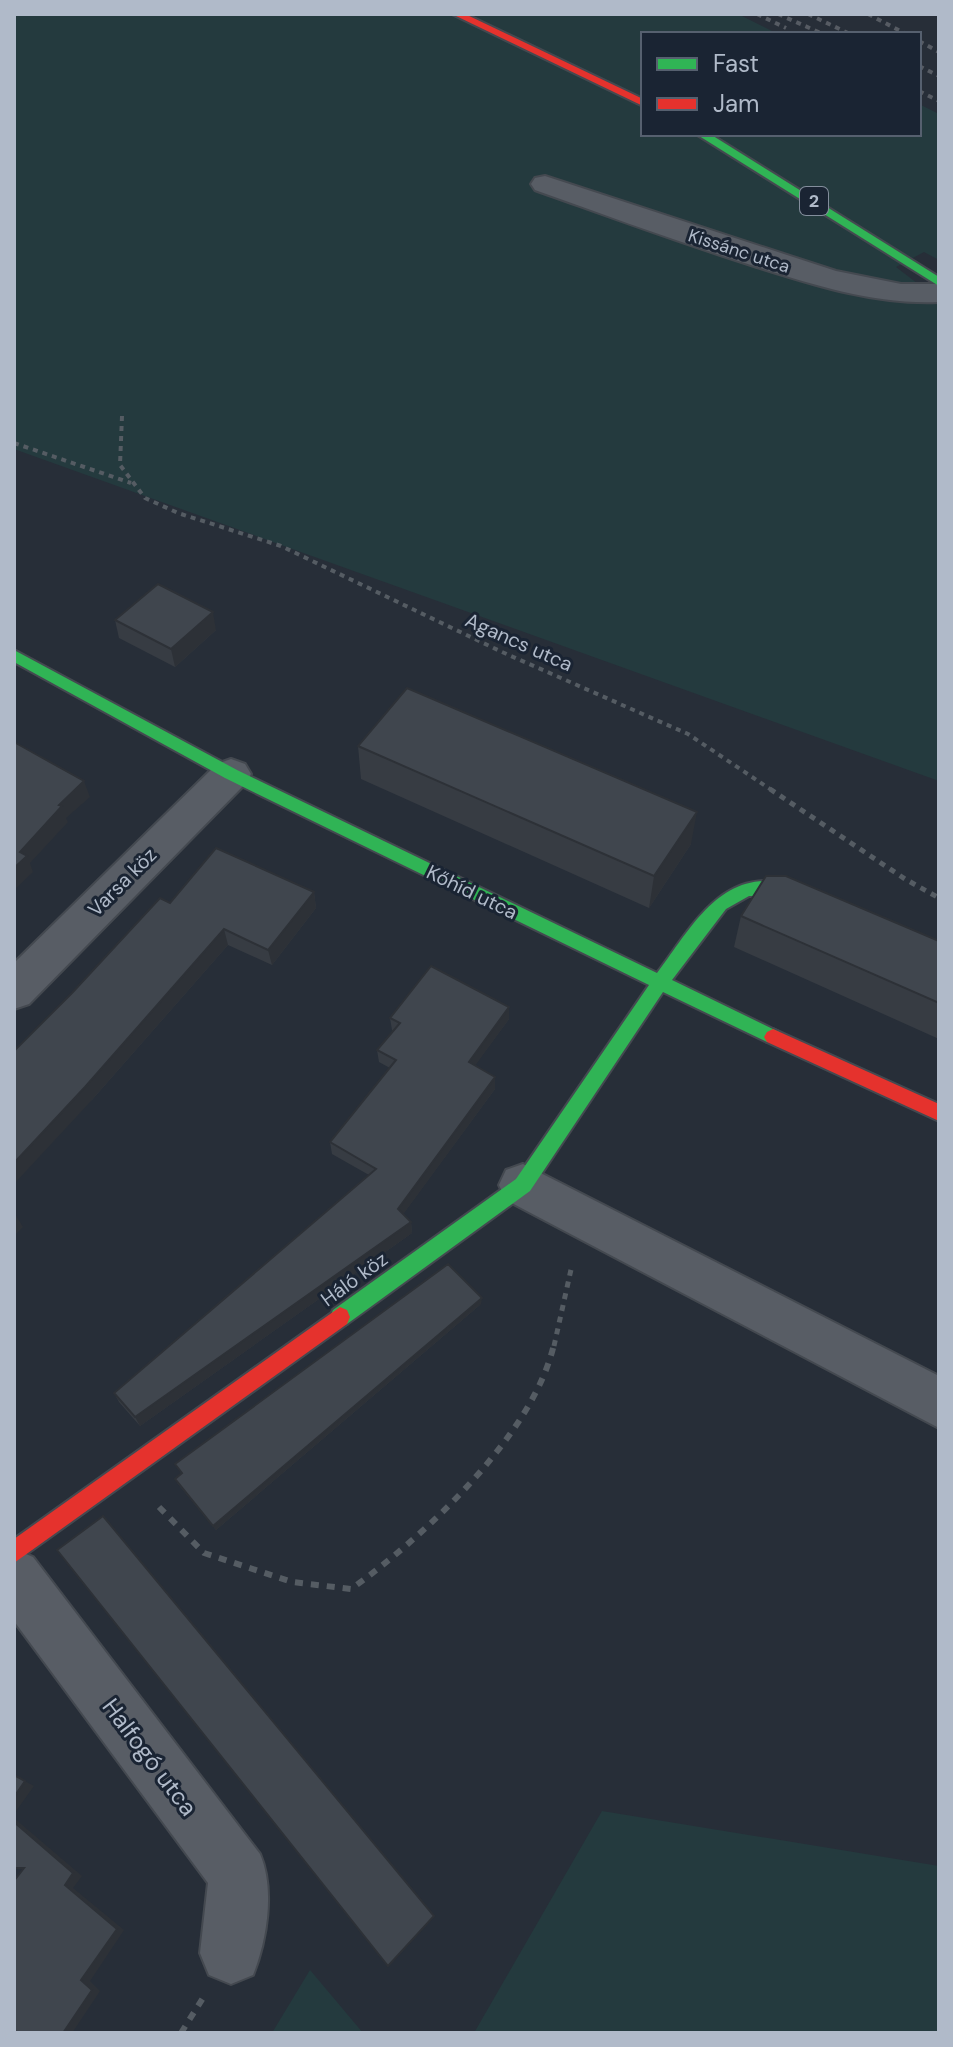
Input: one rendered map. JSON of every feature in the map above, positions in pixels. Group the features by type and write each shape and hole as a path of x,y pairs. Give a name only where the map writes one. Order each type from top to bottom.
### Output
{"street":[{"path":"457,14 641,102"},
{"name":"2","path":"705,136 939,282"},
{"name":"Kissánc utca","path":"545,184 725,248 854,286 921,295 939,293"},
{"name":"Kőhíd utca","path":"14,655 231,774 659,984 939,1113"},
{"name":"Varsa köz","path":"14,991 231,774"},
{"name":"Háló köz","path":"14,1552 523,1185 659,984 720,904 746,889 782,889 825,908"},
{"path":"523,1185 939,1403"},
{"name":"Halfogó utca","path":"14,1576 239,1875 231,1953"}],"path":[{"path":"122,416 120,465 131,483"},
{"name":"Agancs utca","path":"14,443 131,483 145,498 178,513 281,546 502,652 688,734 905,879 939,898"},
{"path":"124,1472 204,1553 292,1582 351,1589 394,1558 496,1456 549,1367 583,1217"}],"green space":[{"path":"14,14 738,14 774,32 641,32 641,136 921,136 921,105 939,114 939,260 924,252 896,267 939,300 939,781 14,449"},
{"path":"602,1811 939,1866 939,2033 474,2033"},
{"path":"310,1970 363,2033 272,2033"}],"building":[{"path":"158,584 213,612 171,649 115,620"},
{"path":"407,688 697,812 654,876 358,746"},
{"path":"14,742 84,781 59,805 62,806 20,852 27,856 14,868"},
{"path":"216,848 314,892 268,950 224,929 14,1163 14,1051 160,898 170,903"},
{"path":"766,876 786,876 939,941 939,1003 741,916"},
{"path":"431,966 509,1007 469,1062 495,1077 398,1209 411,1222 135,1417 114,1393 376,1169 330,1142 396,1060 377,1050 400,1023 390,1018"},
{"path":"448,1264 482,1298 213,1526 175,1479 182,1473 175,1464"},
{"path":"103,1516 434,1916 388,1966 57,1550"},
{"path":"14,1775 25,1781 14,1797"},
{"path":"14,1822 73,1873 65,1885 117,1929 81,1980 92,1990 63,2033 14,2033 14,1881 24,1868 14,1868"}],"railway":[{"path":"757,14 786,28"},
{"path":"778,14 818,32"},
{"path":"808,14 846,32"},
{"path":"868,14 902,32"},
{"path":"921,42 939,52"},
{"path":"921,67 939,76"},
{"path":"921,92 939,101"}],"traffic: fast":[{"path":"705,136 939,282"},
{"path":"14,655 231,774 773,1037"},
{"path":"340,1317 523,1185 659,984 720,904 746,889 782,889 812,902"}],"traffic: jam":[{"path":"457,14 641,102"},
{"path":"773,1037 939,1113"},
{"path":"14,1552 340,1317"}]}
